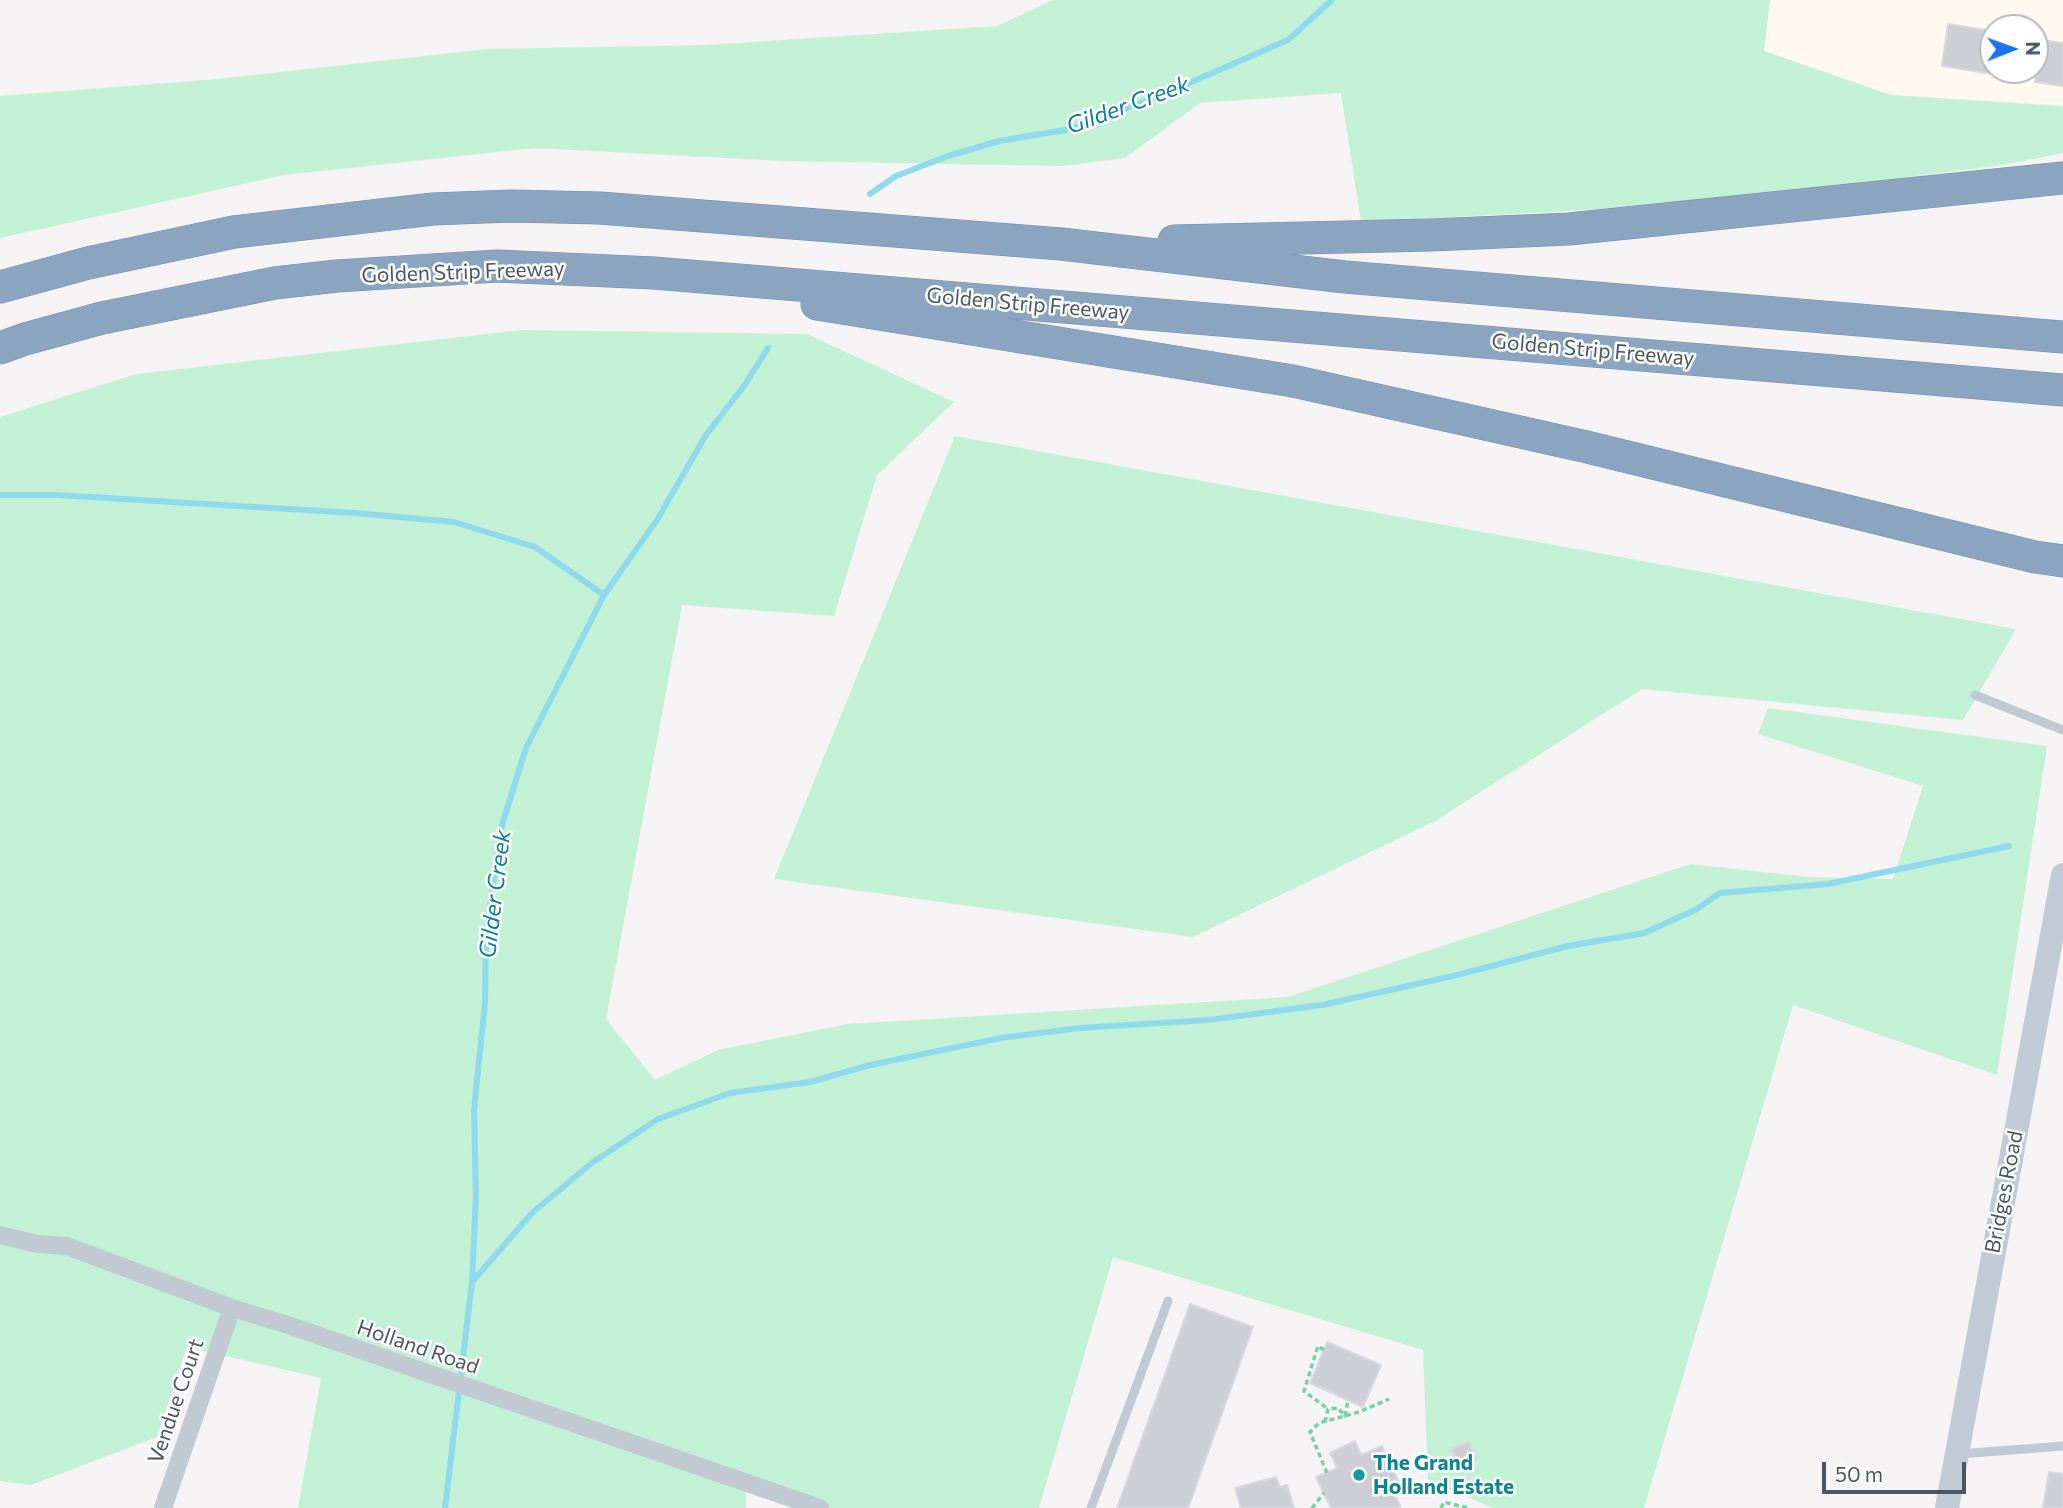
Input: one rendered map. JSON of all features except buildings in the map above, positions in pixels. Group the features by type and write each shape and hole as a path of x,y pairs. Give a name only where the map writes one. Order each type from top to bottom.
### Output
{"highway":[{"path":"1061,244 1569,229 2063,178"},
{"path":"0,287 88,262 234,232 433,209 511,206 600,208 1061,244 1345,277 2063,337"},
{"name":"Golden Strip Freeway","path":"0,348 25,339 156,306 275,283 337,276 498,267 654,273 2063,390"},
{"path":"654,273 876,315 1293,381 1587,447 2063,561"}],"main road":[{"name":"Bridges Road","path":"1947,1508 2059,923 2062,884"}],"street":[{"name":"Holland Road","path":"0,1235 37,1244 67,1246 232,1308 820,1508"},
{"name":"Vendue Court","path":"163,1508 232,1308"}],"lane":[{"path":"1975,695 2063,730"},
{"path":"1091,1508 1168,1301"},
{"path":"1956,1454 2063,1446"}],"path":[{"path":"1324,1350 1318,1346 1304,1391 1328,1409 1338,1408 1345,1416"},
{"path":"1327,1473 1310,1432 1319,1423 1389,1399"},
{"path":"1345,1416 1348,1400"},
{"path":"1325,1422 1328,1409"},
{"path":"1312,1508 1324,1493"},
{"path":"1441,1508 1444,1502 1468,1508"}],"shaded area":[{"path":"1770,0 2063,0 2063,106 1891,95 1763,51"}],"green space":[{"path":"1053,0 1770,0 1764,51 1891,95 2063,106 2063,153 2003,165 1695,204 1361,222 1341,93 1200,103 1125,158 1062,166 783,161 535,148 284,175 0,238 0,96 217,79 487,49 706,45 997,26"},
{"path":"521,330 807,334 954,402 877,475 834,616 682,605 606,1019 655,1080 718,1050 848,1024 1288,997 1690,864 1809,877 1893,879 1923,786 1758,734 1768,708 2047,746 1997,1075 1793,1005 1644,1508 1493,1508 1428,1480 1423,1350 1113,1257 1039,1508 812,1508 746,1484 746,1508 298,1508 321,1378 187,1347 157,1437 31,1485 0,1481 0,417 136,374"},
{"path":"955,436 2016,629 1963,720 1642,689 1435,821 1193,937 774,879"}],"waterway":[{"name":"Gilder Creek","path":"870,194 896,176 948,156 999,141 1071,129 1159,96 1288,40 1332,0"},
{"name":"Gilder Creek","path":"445,1508 472,1282 476,1196 474,1110 485,1003 486,935 501,828 526,748 604,595 657,520 706,435 744,386 768,348"},
{"path":"0,495 57,495 355,513 454,522 535,547 604,595"},
{"path":"472,1282 532,1213 593,1162 658,1119 730,1093 810,1082 870,1065 1001,1038 1079,1028 1209,1020 1322,1005 1453,976 1568,946 1644,933 1697,909 1720,893 1828,884 2009,846"}],"place":[{"name":"The Grand Holland Estate","path":"1359,1475"}]}
